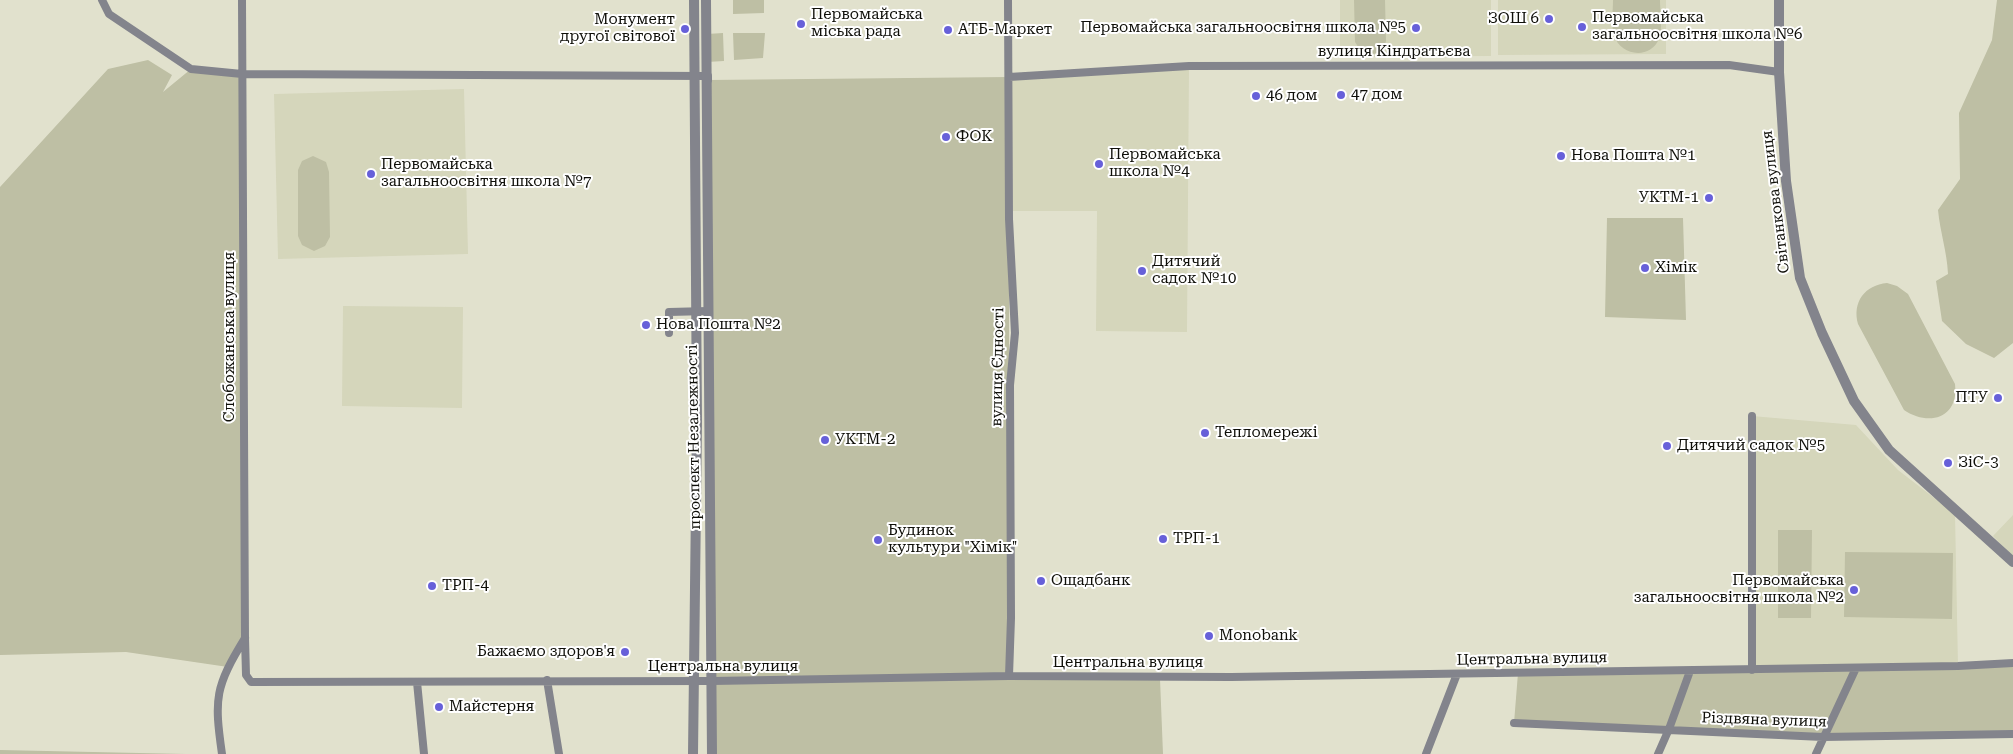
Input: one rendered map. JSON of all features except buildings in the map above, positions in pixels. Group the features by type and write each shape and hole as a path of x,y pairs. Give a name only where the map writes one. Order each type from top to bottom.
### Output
{"street":[{"path":"102,0 109,14 191,69 242,74 694,76 708,78"},
{"name":"Слобожанська вулиця","path":"242,0 246,674"},
{"name":"проспект Незалежності","path":"693,754 697,422 694,0"},
{"name":"проспект Незалежності","path":"706,0 712,754"},
{"name":"вулиця Єдності","path":"1008,0 1009,219 1015,333 1010,385 1011,618 1009,676"},
{"name":"Світанкова вулиця","path":"1779,0 1779,72 1786,181 1800,278 1842,378 1866,419 1889,450 2013,562"},
{"name":"вулиця Кіндратьєва","path":"1009,77 1205,66 1729,65 1779,72"},
{"path":"669,333 669,312 708,310"},
{"path":"1752,416 1752,670"},
{"path":"222,754 216,710 219,689 228,666 245,638"},
{"name":"Центральна вулиця","path":"246,674 251,682 258,683 547,680 712,681 1009,676 1231,678 1752,670 2013,663"},
{"path":"1816,754 1856,668"},
{"path":"1658,754 1690,671"},
{"path":"1426,754 1457,674"},
{"path":"547,680 559,754"},
{"path":"417,682 424,754"},
{"name":"Різдвяна вулиця","path":"1514,723 1823,737 2013,734"}],"shaded area":[{"path":"733,0 764,0 764,13 733,14"},
{"name":"Первомайська загальноосвітня школа №5","path":"1340,0 1491,0 1491,56 1340,57"},
{"path":"1354,0 1385,0 1386,41 1383,48 1377,53 1362,53 1355,42"},
{"name":"Первомайська загальноосвітня школа №6","path":"1498,0 1666,0 1666,54 1498,55"},
{"path":"1613,0 1660,0 1661,30 1655,46 1649,50 1635,53 1622,47 1617,42 1613,27"},
{"path":"1997,0 2013,0 2013,343 1994,358 1966,344 1942,321 1936,281 1948,274 1938,210 1960,179 1959,113 1992,40"},
{"path":"723,33 724,61 707,62 707,34"},
{"path":"733,33 765,33 763,58 734,60"},
{"path":"148,60 172,75 163,92 191,69 242,74 245,638 228,667 126,652 0,655 0,187 108,69"},
{"name":"Первомайська школа №4","path":"1189,66 1187,332 1096,331 1097,211 1009,211 1009,77"},
{"path":"1009,77 1009,675 1160,679 1163,754 714,754 708,80"},
{"name":"Первомайська загальноосвітня школа №7","path":"464,89 468,254 278,259 274,94"},
{"path":"313,156 326,162 329,172 330,237 325,246 314,251 302,245 298,236 298,170 302,161"},
{"name":"Хімік","path":"1607,218 1683,218 1686,320 1605,317"},
{"path":"1887,283 1897,286 1908,294 1955,384 1955,396 1952,405 1947,412 1940,416 1923,418 1904,410 1858,324 1857,309 1862,296 1872,287"},
{"path":"343,306 463,307 462,408 342,406"},
{"name":"Первомайська загальноосвітня школа №2","path":"1752,416 1856,425 1898,470 1955,514 1958,666 1752,670"},
{"path":"2013,515 2013,557 1993,536"},
{"path":"1778,530 1812,530 1811,618 1778,618"},
{"path":"1845,552 1953,553 1952,619 1844,617"},
{"path":"2013,663 2013,734 1823,737 1514,723 1518,673"},
{"path":"0,750 186,754 0,754"}],"place":[{"name":"ЗОШ 6","path":"1549,19"},
{"name":"Первомайська мiська рада","path":"801,24"},
{"name":"Первомайська загальноосвітня школа №6","path":"1582,27"},
{"name":"Первомайська загальноосвітня школа №5","path":"1416,28"},
{"name":"Монумент другої світової","path":"685,29"},
{"name":"АТБ-Маркет","path":"948,30"},
{"name":"47 дом","path":"1341,95"},
{"name":"46 дом","path":"1256,96"},
{"name":"ФОК","path":"946,137"},
{"name":"Нова Пошта №1","path":"1561,156"},
{"name":"Первомайська школа №4","path":"1099,164"},
{"name":"Первомайська загальноосвітня школа №7","path":"371,174"},
{"name":"УКТМ-1","path":"1709,198"},
{"name":"Хімік","path":"1645,268"},
{"name":"Дитячий садок №10","path":"1142,271"},
{"name":"Нова Пошта №2","path":"646,325"},
{"name":"ПТУ","path":"1998,398"},
{"name":"Тепломережі","path":"1205,433"},
{"name":"УКТМ-2","path":"825,440"},
{"name":"Дитячий садок №5","path":"1667,446"},
{"name":"ЗіС-3","path":"1948,463"},
{"name":"ТРП-1","path":"1163,539"},
{"name":"Будинок культури \"Хімік\"","path":"878,540"},
{"name":"Ощадбанк","path":"1041,581"},
{"name":"ТРП-4","path":"432,586"},
{"name":"Первомайська загальноосвітня школа №2","path":"1854,590"},
{"name":"Monobank","path":"1209,636"},
{"name":"Бажаємо здоров'я","path":"625,652"},
{"name":"Майстерня","path":"439,707"}]}
